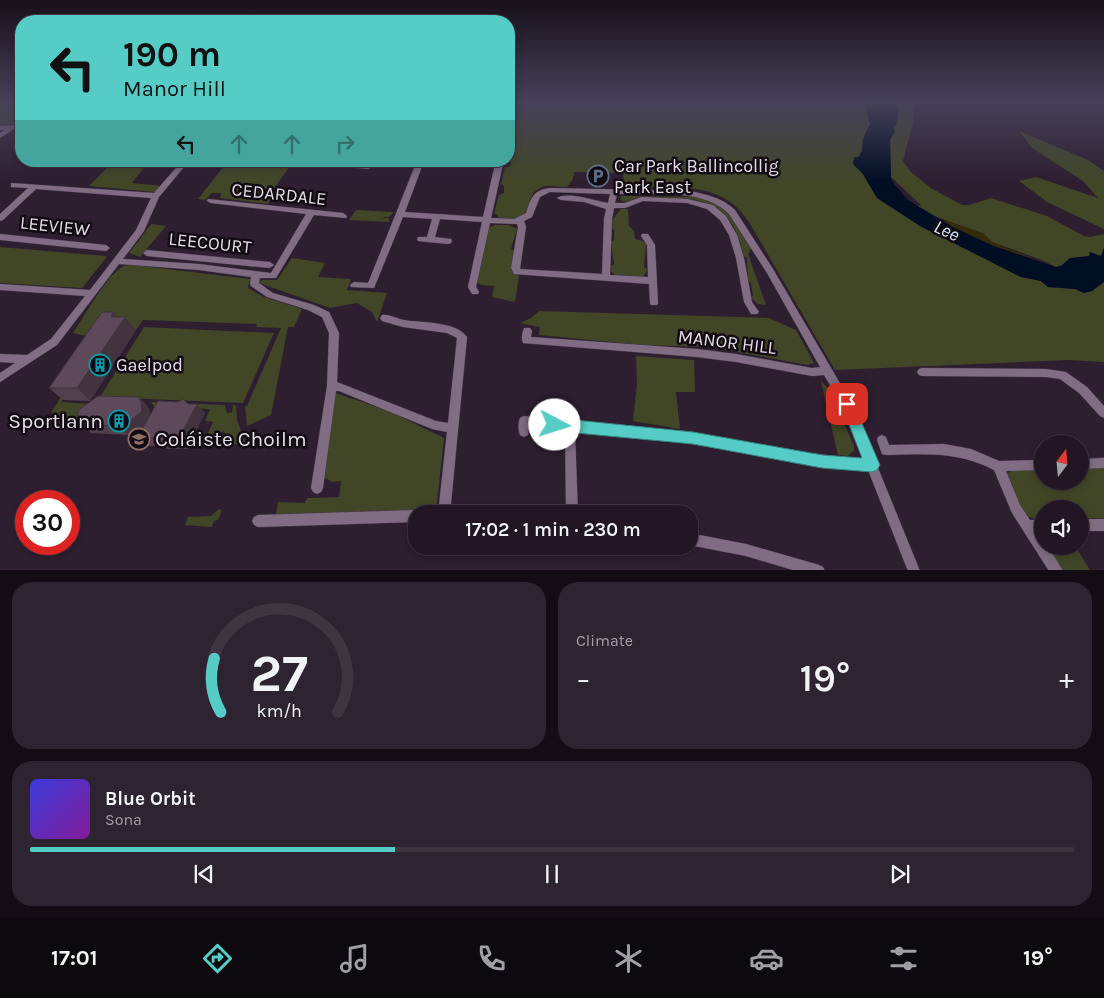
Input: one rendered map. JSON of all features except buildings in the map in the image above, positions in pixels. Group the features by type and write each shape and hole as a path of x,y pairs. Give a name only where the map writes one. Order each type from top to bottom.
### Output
{"street":[{"path":"0,128 15,128"},
{"path":"0,136 12,128"},
{"path":"0,378 54,342 90,293 140,231 156,196 181,167"},
{"path":"354,284 371,286 419,167"},
{"path":"475,292 472,287 473,279 498,167"},
{"name":"LEEVIEW","path":"14,185 156,196"},
{"name":"LEEVIEW","path":"0,218 34,186"},
{"path":"400,214 520,221 529,215 538,193 544,191 691,193 710,198 726,206 736,218 770,271 847,404 914,570"},
{"path":"606,277 608,219 614,191"},
{"path":"561,198 584,200 612,206 625,205 642,199 700,203 715,210 723,218 733,235 740,258 748,302 754,312"},
{"name":"CEDARDALE","path":"211,201 343,216"},
{"path":"116,261 199,267 274,276 311,213"},
{"path":"437,217 425,239 448,241"},
{"path":"520,221 522,227 515,268 517,272 653,281"},
{"path":"645,236 651,245 654,302"},
{"name":"LEEVIEW","path":"0,237 106,248"},
{"name":"LEECOURT","path":"147,253 270,265"},
{"path":"199,267 205,258"},
{"path":"256,275 254,284 270,295 311,307 326,316 334,333 332,386 318,488"},
{"path":"0,287 90,293"},
{"path":"385,318 398,323 454,330 462,337 445,505"},
{"name":"MANOR HILL","path":"527,331 526,340 716,355 812,372 828,370"},
{"path":"0,358 27,359"},
{"path":"922,372 1046,373 1062,375 1083,390 1104,413"},
{"path":"332,386 340,387 436,426 453,428"},
{"path":"524,432 524,422 570,426 693,438 822,462 872,465"},
{"path":"570,426 572,505"},
{"path":"882,440 886,450 955,449 998,466 1034,465"},
{"path":"1089,464 1104,463"},
{"path":"998,466 1010,499 1057,570"},
{"path":"258,521 408,516"},
{"path":"1089,525 1104,525"},
{"path":"1027,526 1034,526"},
{"path":"698,541 746,550 819,570"}],"green space":[{"path":"515,128 868,128 863,139 862,151 853,164 863,174 877,198 920,226 1021,277 1041,281 1048,287 1075,289 1084,293 1104,282 1104,362 1068,360 835,370 749,222 727,200 716,194 690,188 624,188 623,173 574,172 573,179 567,187 546,186 537,190 522,216 507,219 497,217 494,213 499,195 504,193 504,186 501,184 505,167 515,167"},
{"path":"893,128 912,128 903,161 911,172 931,188 962,205 969,205 991,198 1047,216 1084,236 1090,237 1104,234 1104,248 1101,256 1089,256 1056,267 992,242 974,231 926,212 917,206 921,205 891,177 890,140 894,131"},
{"path":"1019,131 1088,160 1104,171 1104,229 1047,202 1019,181 1036,177 1098,198 1083,181 1032,148"},
{"path":"108,167 144,167 132,183 162,186 155,192 89,186"},
{"path":"223,167 289,167 270,194 273,195 268,204 220,198 221,193 212,193 205,200 198,199"},
{"path":"621,196 692,197 706,199 722,206 751,249 748,254 766,305 758,304 751,298 753,296 751,283 748,280 747,258 744,256 733,226 717,208 707,203 680,198 641,197 626,201 620,200"},
{"path":"621,209 628,209 629,226 634,231 635,239 646,244 644,267 647,269 642,277 615,275 611,271 611,266 614,264 611,242 614,240 614,230 611,227 611,221"},
{"path":"356,210 394,212 389,217 380,217 388,218 390,222 349,220"},
{"path":"151,224 166,226 140,257 129,253"},
{"path":"495,225 509,225 517,229 511,249 514,251 511,270 519,276 515,302 492,297 494,286 481,285 477,282 488,228"},
{"path":"0,247 106,256 106,258 82,288 0,283"},
{"path":"292,258 325,263 318,277 351,279 347,290 387,293 377,322 372,312 357,303 330,308 259,283 262,280 277,280"},
{"path":"133,265 250,279 248,288 264,297 302,309 294,327 288,327 271,415 247,426 245,406 247,406 281,328 256,327 257,324 143,320 136,330 122,330 114,325 61,402 90,404 74,424 62,425 55,422 52,411 95,342 90,337 73,333 109,279 122,267"},
{"path":"539,311 769,318 796,330 814,363 807,365 711,347 642,345 539,335 540,327 520,323 531,318"},
{"path":"144,327 274,333 243,403 100,397"},
{"path":"636,356 694,360 695,392 676,392 680,429 633,421 637,384"},
{"path":"821,381 830,390 854,446 854,450 848,456 838,455"},
{"path":"335,393 389,411 444,438 437,503 434,505 408,505 408,512 281,517 276,515 278,502 305,503 307,498 339,497 341,481 332,482 324,477"},
{"path":"151,402 225,405 227,413 232,413 233,405 236,405 237,420 246,444 220,444 226,434 223,431 214,436 211,443 204,442 213,422 205,421 210,409 168,408 157,411"},
{"path":"1104,468 1104,518 1089,518 1089,500 1034,500 1034,519 1027,515 1018,504 1007,474 1011,471 1034,470 1034,490 1089,490 1089,469"},
{"path":"219,509 222,510 218,520 214,521 212,527 185,525 188,517 211,516"},
{"path":"1052,555 1081,555 1090,570 1062,570"}],"sand":[{"path":"942,219 983,233 992,242 1047,264 991,245 951,226"}],"water":[{"name":"Lee","path":"868,128 893,128 895,131 890,140 891,178 894,184 908,200 951,226 991,245 1056,267 1061,266 1070,258 1089,256 1090,252 1101,256 1104,248 1104,282 1092,291 1084,293 1075,289 1048,287 1041,281 1021,277 920,226 877,198 863,174 853,164 854,157 859,157 862,151 863,139"}],"place":[{"name":"Car Park Ballincollig Park East","path":"598,176"},
{"name":"Gaelpod","path":"100,365"},
{"name":"Sportlann","path":"119,421"},
{"name":"Coláiste Choilm","path":"139,439"}],"route":[{"path":"555,425 693,438 822,462 872,465 847,404"}]}
